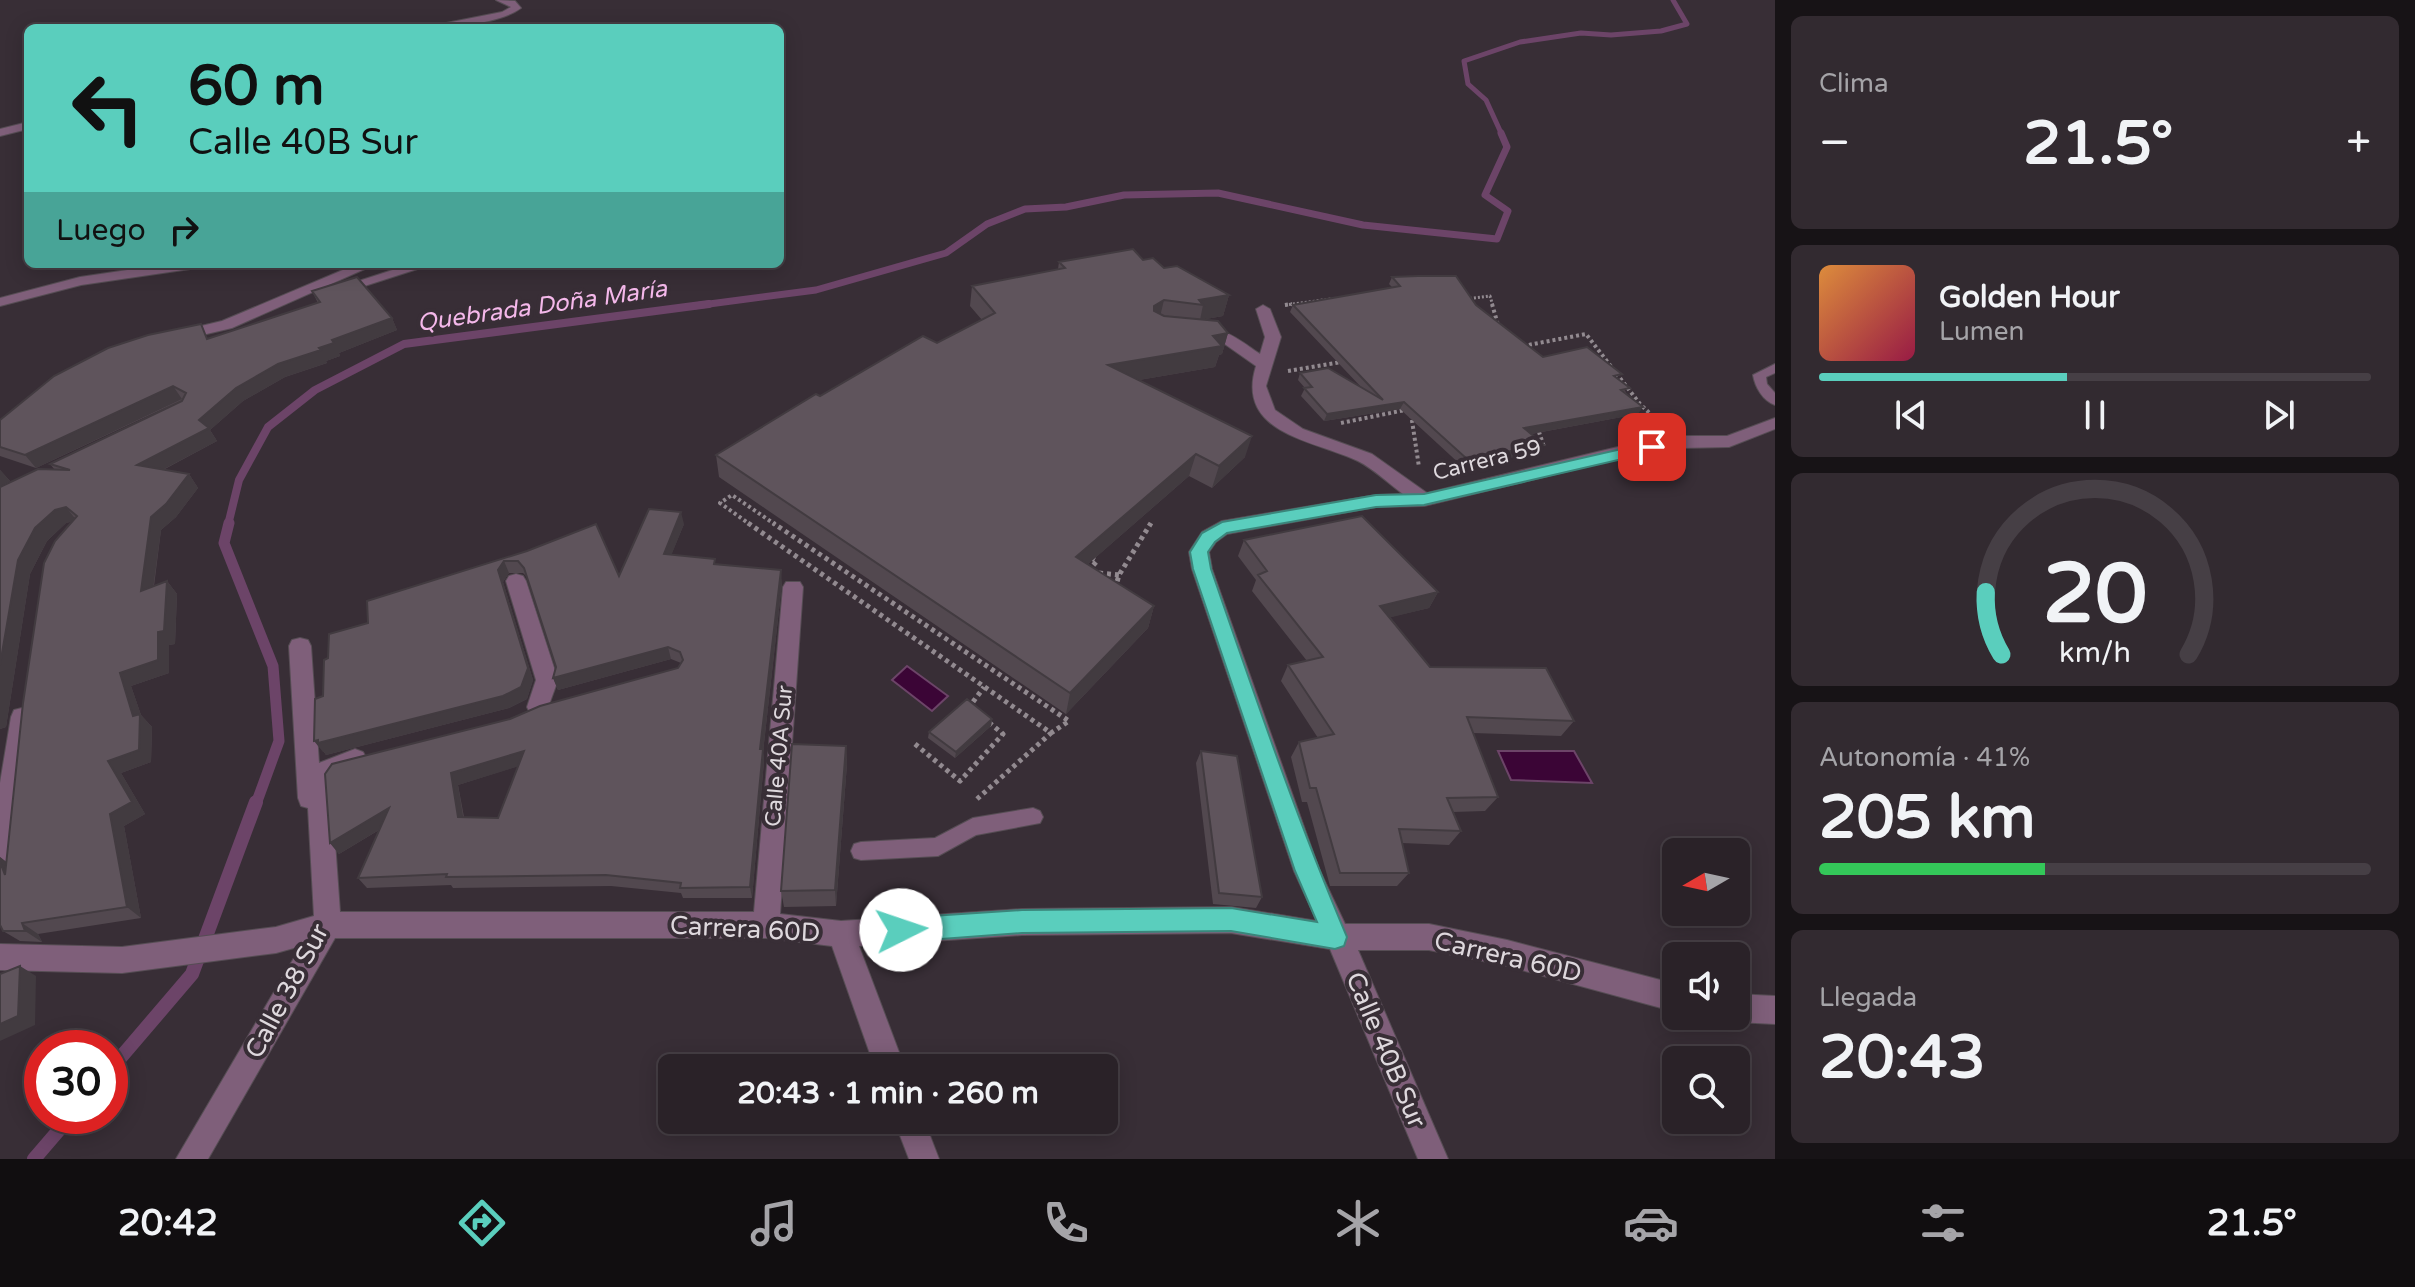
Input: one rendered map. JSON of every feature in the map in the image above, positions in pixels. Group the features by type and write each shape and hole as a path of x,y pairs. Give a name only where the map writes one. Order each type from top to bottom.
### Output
{"street":[{"path":"449,24 505,14 516,8 512,3 501,0"},
{"path":"0,133 24,126"},
{"path":"0,302 80,281 169,268"},
{"path":"166,338 227,325 360,268"},
{"path":"297,297 342,289 413,268"},
{"path":"1263,309 1273,337 1258,386 1263,405 1276,421 1297,433 1366,458 1424,500"},
{"path":"1187,332 1223,336 1266,365"},
{"name":"Carrera 59","path":"1209,537 1222,528 1316,510 1376,501 1424,500 1622,452 1681,442 1729,441 1775,423"},
{"name":"Calle 40B Sur","path":"1209,537 1199,552 1202,569 1307,871 1335,937 1365,995 1433,1159"},
{"path":"516,581 547,680 538,707"},
{"name":"Calle 40A Sur","path":"766,925 793,587"},
{"path":"300,646 324,926"},
{"path":"0,861 25,700"},
{"path":"515,719 538,707 564,701"},
{"name":"Calle 38 Sur","path":"191,1159 324,926 321,777 332,765 378,754"},
{"name":"Carrera 60D","path":"0,957 122,960 276,940 324,926 766,925 841,934 1022,922 1231,920 1335,937 1429,937 1507,953 1662,994"},
{"path":"841,934 885,1054"},
{"path":"1750,1009 1775,1010"},
{"path":"914,1134 924,1159"}],"lane":[{"path":"1775,368 1759,375 1761,385 1775,401"},
{"path":"861,851 938,847 973,827 1033,817"}],"path":[{"path":"1462,300 1490,296 1502,336"},
{"path":"1263,309 1340,297"},
{"path":"1519,347 1586,334 1640,404 1681,442"},
{"path":"1266,365 1285,372 1343,362"},
{"path":"1297,433 1410,409 1424,500"},
{"path":"1533,415 1551,469"},
{"path":"995,823 972,804 1051,733 1069,721 732,495 720,503 1051,733"},
{"path":"1114,592 1119,575 1151,523"},
{"path":"1084,553 1097,561 1087,572 1119,575"},
{"path":"915,744 960,781 1003,734 970,706 984,687"}],"shaded area":[{"path":"907,666 948,696 932,711 892,680"},
{"path":"1498,751 1574,751 1592,783 1511,780"}],"building":[{"path":"1133,249 1143,260 1153,258 1164,268 1177,266 1229,295 1199,300 1203,305 1164,300 1154,306 1154,311 1164,316 1218,321 1228,333 1213,336 1222,346 1108,365 1252,436 1219,466 1196,454 1076,557 1154,606 1070,693 716,455 816,394 820,396 923,336 937,343 995,313 972,286 1065,268 1059,262"},
{"path":"1456,276 1476,305 1543,357 1587,347 1622,374 1614,376 1630,388 1621,390 1643,407 1524,428 1544,445 1467,459 1404,402 1327,414 1304,388 1312,387 1300,373 1328,368 1383,400 1293,305 1400,286 1392,277"},
{"path":"357,277 392,318 332,340 334,343 319,348 321,350 278,364 236,388 199,420 209,428 137,465 189,474 166,504 151,517 141,591 167,581 164,631 158,632 158,660 120,673 133,716 140,714 139,750 108,761 132,802 110,814 127,907 22,923 25,931 3,931 0,925 0,862 5,875 23,703 44,563 55,541 77,516 66,507 55,510 35,528 18,560 0,665 0,487 38,469 70,470 50,464 182,401 186,393 173,386 25,455 0,447 0,420 54,376 108,348 148,335 201,324 207,339 320,302 312,291"},
{"path":"649,509 681,512 664,554 715,559 714,564 781,570 760,749 763,749 750,887 680,888 681,883 606,875 446,877 447,874 358,878 389,808 330,843 325,774 332,764 510,719 540,706 678,668 683,660 680,652 668,647 553,678 556,667 524,568 518,561 504,561 498,570 528,668 521,687 503,696 318,743 318,740 314,741 315,699 323,696 324,660 328,658 329,634 368,623 367,601 527,551 596,524 619,576","holes":["524,751 498,818 458,817 451,773"]},
{"path":"1362,516 1438,592 1380,606 1430,667 1546,668 1574,721 1467,717 1498,797 1447,798 1461,831 1399,829 1409,873 1340,873 1316,788 1310,788 1299,742 1334,734 1288,665 1323,657 1258,575 1267,571 1244,540"},
{"path":"967,699 992,719 956,752 929,732"},
{"path":"792,744 846,746 835,890 781,891"},
{"path":"1201,751 1237,756 1262,897 1219,893"},
{"path":"20,966 18,1016 0,1024 0,974"}],"waterway":[{"name":"Quebrada Doña María","path":"1502,135 1486,100 1468,84 1464,61 1520,42 1581,33 1611,35 1661,31 1687,24 1673,0"},
{"name":"Quebrada Doña María","path":"694,306 816,290 946,253 987,224 1025,209 1066,207 1124,195 1218,193 1363,225 1497,239 1508,211 1485,195 1507,147 1501,133"},
{"name":"Quebrada Doña María","path":"228,525 239,480 268,427 315,390 404,344 709,304"},
{"name":"Quebrada Doña María","path":"229,523 224,543 273,666 279,741 256,804"},
{"name":"Quebrada Doña María","path":"128,1049 192,974 256,802"},
{"name":"Quebrada Doña María","path":"34,1159 56,1134"}],"route":[{"path":"901,930 1022,922 1231,920 1335,937 1307,871 1255,727 1199,552 1209,537 1222,528 1376,501 1424,500 1652,447"}]}
